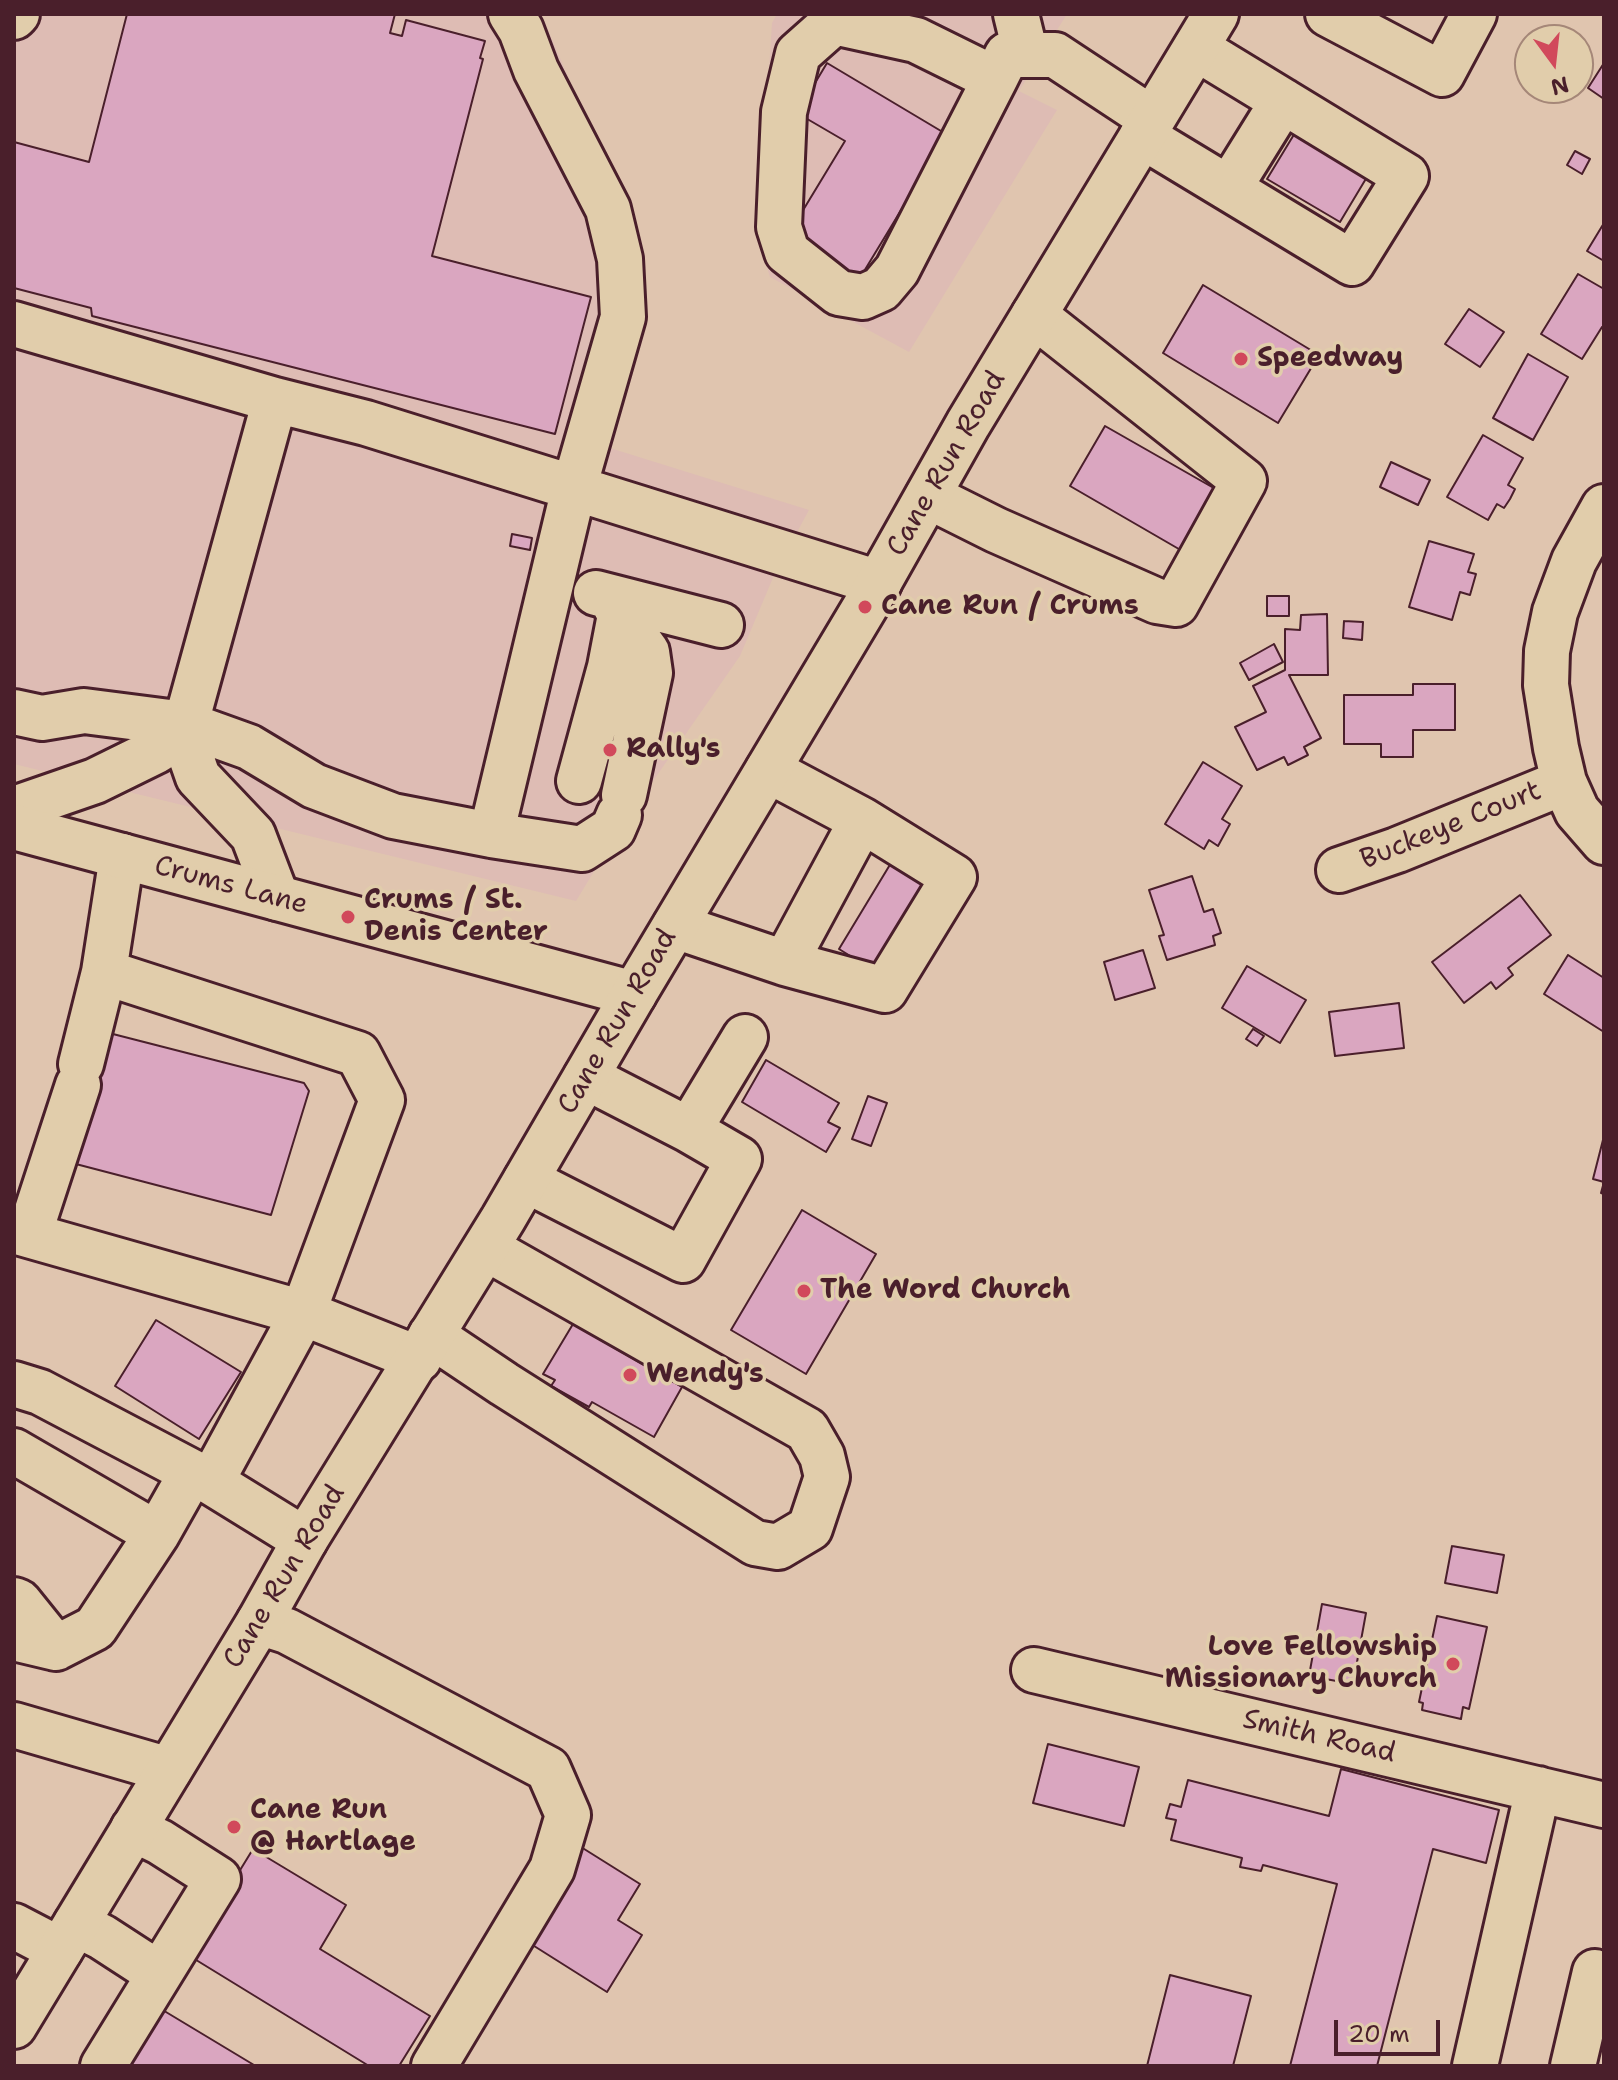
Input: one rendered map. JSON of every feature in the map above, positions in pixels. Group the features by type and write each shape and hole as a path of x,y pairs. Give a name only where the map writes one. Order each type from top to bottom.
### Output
{"main road":[{"path":"491,835 574,488 623,317 620,259 608,209 536,70 521,30 511,14"},
{"path":"1328,14 1442,74 1474,14"},
{"path":"1012,50 897,270 881,289 863,297 839,293 787,252 779,227 784,112 798,54 834,22 916,40 1012,50 1055,55 1229,188 1352,263 1406,176 1283,101 1206,31"},
{"name":"Cane Run Road","path":"14,2026 259,1622 305,1540 486,1248 879,583 968,424 1206,31"},
{"path":"1229,188 1283,101"},
{"path":"928,496 996,530 1157,601 1176,604 1244,481 1034,315"},
{"path":"14,324 275,400 366,423 879,583"},
{"path":"275,400 184,729 198,777 253,835 277,898"},
{"path":"1604,507 1574,561 1555,612 1547,651 1546,685 1564,782 1577,811 1604,842"},
{"path":"551,581 615,606 721,625"},
{"path":"14,712 42,718 84,711 184,729 249,747 314,786 393,816 582,849 613,829 650,673 647,652 615,606"},
{"path":"560,845 610,667 615,606"},
{"path":"14,809 95,781 156,751 184,729"},
{"path":"675,926 785,963 885,990 954,877 862,820 768,770"},
{"name":"Buckeye Court","path":"1339,870 1397,850 1564,782"},
{"path":"785,963 862,820"},
{"name":"Crums Lane","path":"14,827 634,994"},
{"path":"122,856 104,972 80,1074 22,1233 425,1347 504,1384 755,1543 778,1547 810,1528 827,1477 822,1456 807,1430 486,1248"},
{"path":"14,1638 56,1648 95,1628 157,1534 208,1472 303,1313 382,1100 358,1054 104,972"},
{"path":"689,1130 745,1037"},
{"path":"526,1180 683,1260 739,1159 586,1077"},
{"path":"27,1388 208,1472 305,1540"},
{"path":"14,1451 157,1534"},
{"path":"14,1600 19,1602 56,1648"},
{"path":"259,1622 287,1631 548,1769 568,1815 552,1869 434,2066"},
{"name":"Smith Road","path":"1034,1670 1604,1805"},
{"path":"14,1725 169,1770"},
{"path":"1475,2066 1538,1789"},
{"path":"103,2066 218,1879 160,1842 133,1829"},
{"path":"14,1926 68,1937 102,1937 159,1974"},
{"path":"1573,2066 1595,1972"}],"shaded area":[{"path":"14,14 541,14 632,225 645,313 610,448 809,510 775,573 740,656 621,827 576,901 14,764"},
{"path":"777,14 1067,14 1019,91 1057,110 909,352 770,277 758,238 772,23"}],"building":[{"path":"127,14 395,14 390,33 402,36 406,20 485,41 432,256 591,297 555,434 92,316 91,308 14,288 14,142 89,162"},
{"path":"827,63 944,135 863,273 858,276 788,235 845,141 797,113"},
{"path":"1604,63 1604,99 1594,92 1594,79"},
{"path":"1304,118 1376,162 1340,222 1267,179"},
{"path":"1575,151 1590,159 1582,174 1567,165"},
{"path":"1604,223 1604,261 1587,251"},
{"path":"1578,274 1604,289 1604,329 1602,327 1582,359 1541,334"},
{"path":"1203,285 1319,355 1278,423 1163,353"},
{"path":"1469,309 1504,332 1480,367 1445,344"},
{"path":"1528,354 1568,377 1533,440 1493,418"},
{"path":"1105,426 1219,491 1184,552 1070,486"},
{"path":"1483,435 1523,458 1508,485 1515,489 1510,499 1504,508 1497,504 1488,520 1447,497"},
{"path":"1391,462 1430,480 1418,505 1380,487"},
{"path":"512,534 532,538 530,550 510,546"},
{"path":"1429,541 1474,554 1468,572 1476,574 1470,595 1460,592 1452,620 1409,607"},
{"path":"1267,596 1289,596 1289,616 1267,616"},
{"path":"1327,614 1328,675 1289,675 1321,738 1304,747 1308,755 1288,765 1284,757 1257,770 1235,727 1266,712 1253,686 1285,670 1285,629 1300,630 1301,615"},
{"path":"1344,621 1363,622 1362,640 1343,638"},
{"path":"1274,644 1283,662 1249,680 1240,663"},
{"path":"1413,684 1455,684 1455,730 1413,730 1413,757 1381,757 1381,744 1344,744 1344,695 1413,695"},
{"path":"1203,762 1242,786 1222,819 1230,824 1218,846 1209,840 1204,849 1165,824"},
{"path":"891,863 936,890 884,977 839,949"},
{"path":"1192,876 1204,912 1213,909 1221,933 1213,936 1215,945 1167,960 1159,936 1164,935 1149,890"},
{"path":"1520,895 1551,935 1508,968 1513,975 1496,989 1491,982 1464,1003 1432,962"},
{"path":"1143,950 1155,988 1115,1000 1104,962"},
{"path":"1568,955 1604,978 1604,1032 1544,994"},
{"path":"1247,966 1306,1000 1280,1043 1222,1008"},
{"path":"1399,1003 1404,1048 1335,1056 1329,1012"},
{"path":"1253,1029 1264,1036 1257,1046 1246,1039"},
{"path":"109,1033 304,1083 309,1091 271,1215 72,1163"},
{"path":"766,1060 839,1103 828,1122 840,1128 826,1152 742,1102"},
{"path":"868,1096 887,1103 871,1146 852,1139"},
{"path":"1604,1136 1604,1182 1593,1179"},
{"name":"The Word Church","path":"802,1210 876,1254 806,1374 731,1330"},
{"path":"156,1320 241,1372 199,1439 115,1386"},
{"path":"573,1324 682,1387 654,1437 592,1402 589,1407 551,1386 555,1380 543,1374"},
{"path":"1452,1546 1504,1555 1497,1593 1445,1583"},
{"path":"1322,1604 1366,1613 1353,1684 1309,1676"},
{"name":"Love Fellowship Missionary Church","path":"1437,1616 1487,1627 1469,1709 1463,1707 1461,1719 1422,1710 1423,1703 1419,1702"},
{"path":"1048,1744 1139,1767 1124,1826 1033,1803"},
{"path":"1341,1769 1499,1810 1486,1863 1433,1849 1377,2066 1290,2066 1337,1884 1263,1865 1261,1871 1240,1867 1242,1858 1171,1840 1176,1820 1166,1818 1170,1804 1181,1807 1188,1780 1329,1816"},
{"path":"581,1847 640,1884 618,1920 642,1935 607,1992 523,1939"},
{"path":"253,1849 346,1905 320,1949 430,2016 399,2066 369,2066 188,1955"},
{"path":"1170,1975 1251,1996 1233,2066 1147,2066"},
{"path":"156,2006 254,2065 254,2066 120,2066"}],"place":[{"name":"Speedway","path":"1241,359"},
{"name":"Cane Run / Crums","path":"865,607"},
{"name":"Rally's","path":"610,750"},
{"name":"Crums / St. Denis Center","path":"348,917"},
{"name":"The Word Church","path":"804,1291"},
{"name":"Wendy's","path":"630,1375"},
{"name":"Love Fellowship Missionary Church","path":"1453,1664"},
{"name":"Cane Run @ Hartlage","path":"234,1827"}]}
